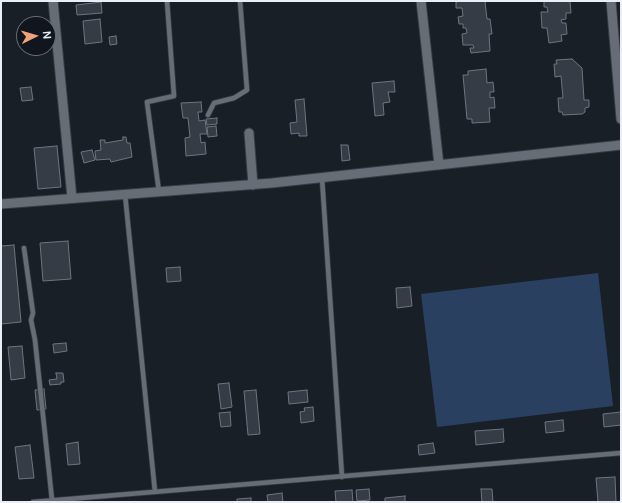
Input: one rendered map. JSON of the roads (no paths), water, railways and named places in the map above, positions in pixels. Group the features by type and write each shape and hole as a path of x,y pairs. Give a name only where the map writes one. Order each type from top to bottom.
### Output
{"street":[{"path":"53,1 72,198"},
{"path":"421,1 439,165"},
{"path":"611,1 621,119"},
{"path":"249,133 252,185"},
{"path":"1,204 252,185 621,145"}],"lane":[{"path":"159,192 147,102 174,96 167,1"},
{"path":"208,115 214,103 234,98 247,90 248,78 240,1"},
{"path":"322,178 342,477"},
{"path":"125,194 155,492"},
{"path":"24,248 33,313 31,320 35,340 52,500"},
{"path":"33,502 621,453"}]}
